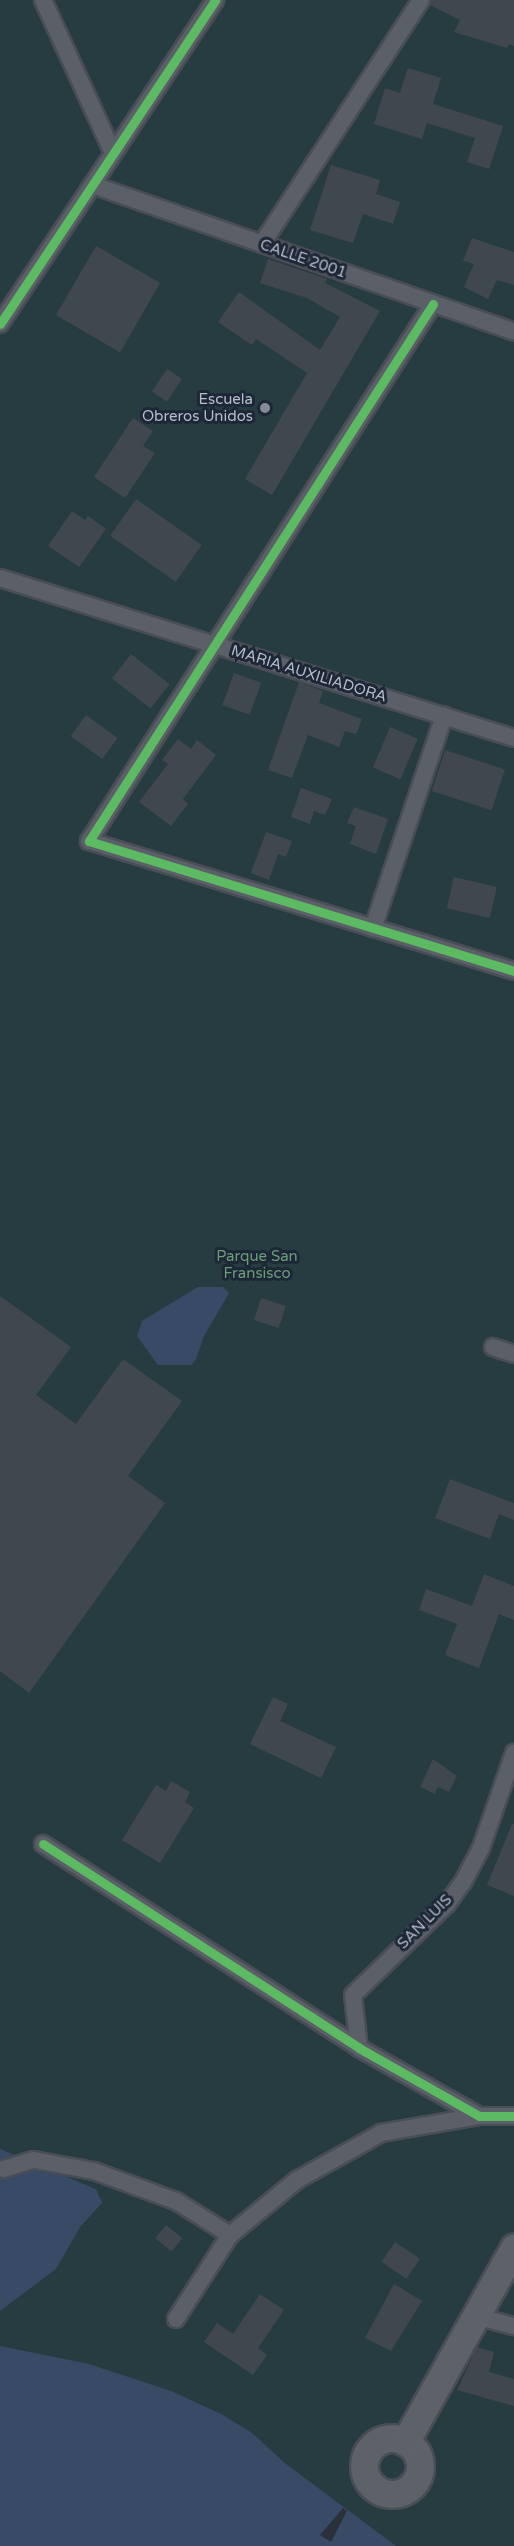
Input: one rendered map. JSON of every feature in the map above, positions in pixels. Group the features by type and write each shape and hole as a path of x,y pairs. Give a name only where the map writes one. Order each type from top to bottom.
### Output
{"main road":[{"path":"405,2442 514,2248"}],"street":[{"path":"43,0 112,153"},
{"path":"0,324 215,0"},
{"path":"262,244 421,0"},
{"name":"CALLE 2001","path":"93,185 514,332"},
{"path":"433,304 213,644 89,841 514,971"},
{"name":"MARIA AUXILIADORA","path":"0,578 514,738"},
{"path":"373,928 444,717"},
{"path":"494,1347 514,1353"},
{"name":"SAN LUIS","path":"359,2048 353,1995 447,1904 462,1882 481,1848 514,1753"},
{"path":"43,1844 359,2048 480,2116"},
{"path":"176,2319 230,2235 297,2180 381,2133 480,2116 514,2116"},
{"path":"4,2169 34,2160 94,2171 176,2201 230,2235"},
{"path":"476,2316 514,2326"}],"green space":[{"name":"Parque San Fransisco","path":"0,0 514,0 514,2546 43,2546 0,2529"}],"water":[{"path":"198,1287 223,1287 229,1293 204,1336 196,1359 191,1365 158,1365 137,1336 142,1321"},
{"path":"0,2149 96,2189 102,2203 80,2227 56,2269 0,2311"},
{"path":"0,2346 89,2364 171,2391 221,2414 252,2433 286,2464 396,2546 0,2546"}],"pier":[{"path":"343,2508 347,2511 331,2542 320,2535"}],"building":[{"path":"431,0 514,0 514,46 509,44 507,48 454,32 460,20 430,5"},
{"path":"408,68 441,78 433,104 503,126 489,169 467,162 475,138 427,123 422,139 374,124 385,88 400,93"},
{"path":"331,165 380,180 376,194 400,202 393,224 363,214 353,243 310,230"},
{"path":"472,238 514,252 514,285 497,280 488,299 464,287 474,264 463,261"},
{"path":"96,246 160,283 120,352 56,315"},
{"path":"268,259 327,279 325,283 380,311 272,495 245,479 307,373 256,339 252,345 218,322 239,292 320,350 340,317 307,298 260,283"},
{"path":"167,369 182,379 167,401 152,391"},
{"path":"133,418 153,431 143,446 155,453 125,498 94,477"},
{"path":"136,499 202,545 176,582 110,536"},
{"path":"72,511 85,520 88,516 106,529 79,567 48,546"},
{"path":"131,654 170,684 151,709 112,678"},
{"path":"234,673 261,683 250,715 222,705"},
{"path":"299,682 323,691 319,703 362,719 356,734 345,731 339,747 308,735 292,778 268,770"},
{"path":"86,715 118,738 102,759 71,736"},
{"path":"390,727 418,739 400,779 373,768"},
{"path":"178,739 191,749 197,740 216,755 183,799 188,804 171,826 139,802 168,764 162,760"},
{"path":"445,750 505,769 492,810 432,791"},
{"path":"301,788 332,799 325,815 314,811 310,824 291,817"},
{"path":"354,807 388,819 376,854 350,844 356,826 347,823"},
{"path":"266,832 292,841 286,857 278,854 269,880 251,873"},
{"path":"454,877 497,887 490,918 447,908"},
{"path":"0,1296 71,1347 36,1395 76,1424 123,1359 182,1401 128,1476 165,1503 29,1693 0,1671"},
{"path":"261,1298 286,1306 279,1328 254,1320"},
{"path":"450,1479 514,1503 514,1520 499,1514 490,1539 435,1518"},
{"path":"484,1574 514,1586 514,1620 499,1614 479,1668 445,1655 457,1624 419,1610 426,1589 472,1606"},
{"path":"273,1697 288,1704 280,1721 336,1747 321,1778 250,1744"},
{"path":"433,1759 457,1776 449,1792 438,1787 435,1794 420,1787"},
{"path":"171,1781 190,1792 185,1802 194,1808 160,1863 122,1840 156,1785 166,1791"},
{"path":"512,1824 514,1824 514,1896 487,1885"},
{"path":"166,2225 182,2238 172,2251 155,2238"},
{"path":"395,2242 420,2259 406,2279 382,2262"},
{"path":"394,2284 422,2301 391,2351 365,2338"},
{"path":"260,2294 284,2310 258,2348 267,2355 253,2375 204,2342 217,2323 233,2334"},
{"path":"477,2347 494,2352 489,2372 514,2379 514,2406 457,2390"}],"cycle path":[{"path":"0,324 215,0"},
{"path":"433,304 89,841 514,971"},
{"path":"43,1844 359,2048 479,2116 514,2116"}],"place":[{"name":"Escuela Obreros Unidos","path":"265,408"}]}
